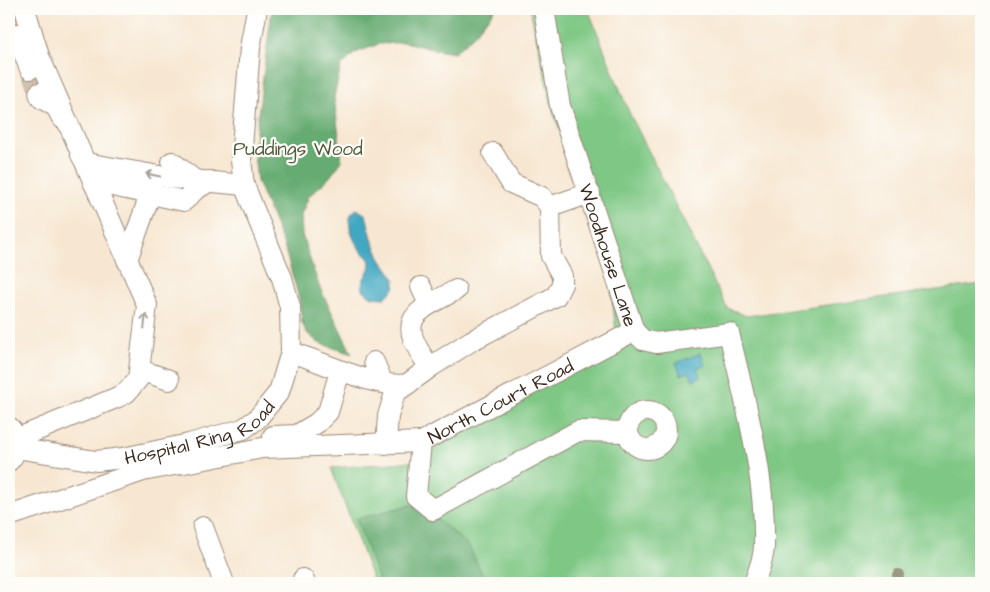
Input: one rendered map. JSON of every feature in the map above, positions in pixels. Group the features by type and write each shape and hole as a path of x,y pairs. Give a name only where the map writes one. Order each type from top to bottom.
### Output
{"street":[{"path":"25,9 35,63"},
{"path":"35,63 34,22 36,9"},
{"name":"Hospital Ring Road","path":"13,444 71,458 110,460 189,444 239,428 257,419 279,392 291,352 290,307 282,278 244,185 241,160 244,104 250,48 257,9"},
{"name":"Woodhouse Lane","path":"544,9 560,106 634,331 643,340 656,343 729,333 755,448 762,503 764,548 754,583"},
{"path":"13,444 126,393 135,384 140,370 147,305 90,173 35,63 16,34"},
{"path":"39,93 41,98 56,107 90,173 184,201 203,181"},
{"path":"386,444 388,416 395,393 430,368 470,349 547,306 556,296 562,284 562,276 551,256 550,206 542,197 504,187 493,154"},
{"path":"172,162 203,181"},
{"path":"90,173 244,185"},
{"path":"128,260 151,192"},
{"path":"550,206 590,193"},
{"path":"430,368 416,345 410,326 425,296 456,290"},
{"name":"North Court Road","path":"9,516 152,469 262,448 421,442 634,331"},
{"path":"291,352 317,359 340,371 396,386 408,384"},
{"path":"374,362 382,381"},
{"path":"140,370 169,380"},
{"path":"239,428 252,436 297,435 317,423 328,412 340,371"},
{"path":"421,442 416,496 432,510 578,431 627,432"},
{"path":"203,527 224,583"}],"green space":[{"name":"Puddings Wood","path":"272,9 495,9 474,35 454,53 405,42 379,44 355,53 341,66 334,97 342,161 329,178 309,196 301,215 302,235 319,286 352,354 319,343 307,333 302,323 299,298 284,246 257,181 254,154 256,131"},
{"path":"530,9 588,9 628,110 727,308 747,316 981,284 981,583 374,583 331,468 415,461 616,332 608,262 553,111"},
{"path":"418,503 468,545 487,583 380,583 356,519"}],"water":[{"path":"357,209 366,215 373,242 382,261 395,279 394,289 385,298 372,297 362,289 369,270 370,261 358,247 350,229 350,218"},
{"path":"701,353 705,365 697,368 701,377 693,380 689,372 681,375 676,363"}],"tunnel":[{"path":"9,17 16,34"},
{"path":"30,69 39,93"}]}
